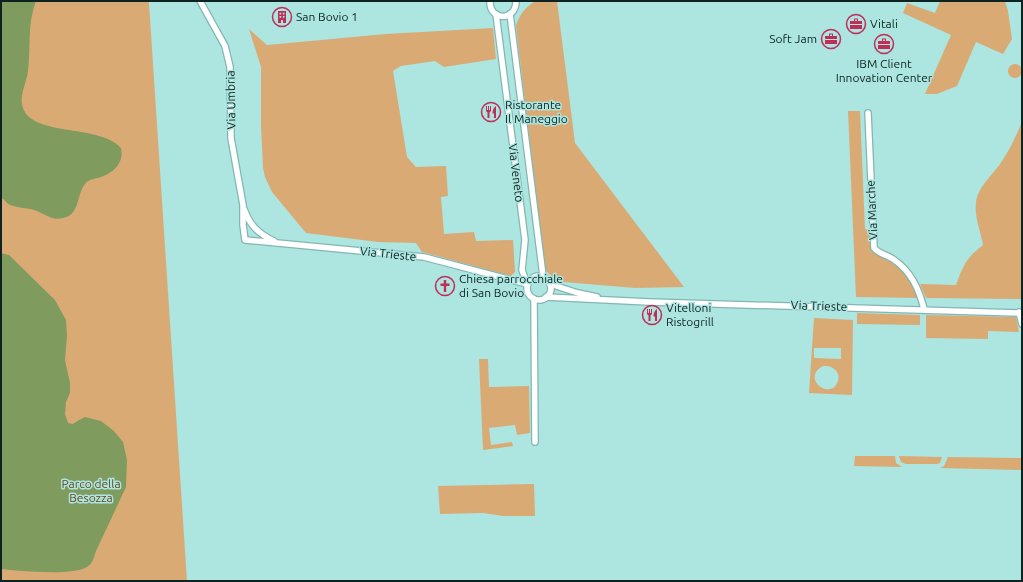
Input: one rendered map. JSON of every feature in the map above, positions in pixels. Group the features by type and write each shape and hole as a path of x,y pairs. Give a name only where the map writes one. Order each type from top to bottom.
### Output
{"street":[{"name":"Via Umbria","path":"200,1 225,46 230,67 231,138 243,205 254,229 266,238 277,243"},
{"name":"Via Veneto","path":"490,1 490,7 496,14 525,240 522,270 527,284"},
{"path":"496,14 502,16 510,14 514,11 517,2"},
{"name":"Via Veneto","path":"510,14 543,276"},
{"name":"Via Marche","path":"868,113 874,248 878,252 893,259 908,272 918,289 924,309"},
{"name":"Via Umbria","path":"243,205 245,240"},
{"name":"Via Trieste","path":"245,240 424,257 527,284"},
{"path":"537,275 543,276 550,284 550,291 546,297 541,300 534,299 527,292 527,284 537,275"},
{"path":"550,284 578,293 617,301"},
{"path":"546,297 617,301"},
{"path":"534,299 535,442"},
{"name":"Via Trieste","path":"617,301 1021,313"},
{"path":"1021,313 1022,324"}],"green space":[{"name":"Parco della Besozza","path":"1,1 148,1 149,3 187,581 1,581"},
{"path":"536,1 557,1 575,143 684,287 635,288 564,282 557,281 545,270 516,26 523,11"},
{"path":"940,1 1005,1 1012,39 1003,54 976,42 957,86 937,94 925,94 951,35 903,13 907,3 935,13"},
{"path":"493,28 496,59 444,67 435,61 401,66 393,71 407,157 416,167 446,166 448,196 441,197 444,234 474,232 476,241 513,240 515,272 511,276 422,252 416,243 378,242 306,233 272,192 265,177 263,168 261,126 261,67 249,29 267,45 386,34"},
{"path":"1012,64 1018,64 1022,68 1022,74 1018,78 1012,78 1008,74 1008,68"},
{"path":"848,111 860,111 865,229 870,230 871,250 893,263 902,271 913,286 918,298 856,297"},
{"path":"1022,122 1022,299 926,298 920,284 956,285 966,263 983,245 976,213 977,197 983,186 1005,156"},
{"path":"857,313 920,315 920,325 857,324"},
{"path":"926,315 1016,317 1019,332 988,331 988,339 926,338"},
{"path":"814,318 853,320 852,395 809,393","holes":["814,348 841,348 841,359 814,358","823,366 835,369 839,377 834,387 829,389 824,389 816,382 815,376 817,371"]},
{"path":"479,359 488,359 489,387 529,386 530,433 517,435 515,425 489,428 491,445 512,442 513,446 483,450"},
{"path":"855,456 895,456 896,463 902,467 854,466"},
{"path":"899,456 942,457 940,463 937,464 906,464 901,462"},
{"path":"948,457 1022,458 1022,470 940,468 944,466"},
{"path":"534,484 535,516 503,516 483,513 440,514 438,486"}],"shaded area":[{"path":"1,1 36,1 31,18 28,71 22,96 22,104 27,115 36,122 50,126 97,135 111,140 121,148 121,158 117,166 106,175 87,182 82,189 75,209 68,216 63,218 51,218 34,210 13,206 1,198"},
{"path":"1,253 9,255 55,300 66,320 67,336 65,360 70,383 70,393 66,402 65,414 68,423 73,424 85,417 101,421 114,431 123,442 127,460 126,487 92,562 87,567 80,570 46,572 1,569"}],"place":[{"name":"San Bovio 1","path":"282,17"},
{"name":"Vitali","path":"856,24"},
{"name":"Soft Jam","path":"831,39"},
{"name":"IBM Client Innovation Center","path":"884,44"},
{"name":"Ristorante Il Maneggio","path":"491,112"},
{"name":"Chiesa parrocchiale di San Bovio","path":"445,286"},
{"name":"Vitelloni Ristogrill","path":"652,315"}]}
